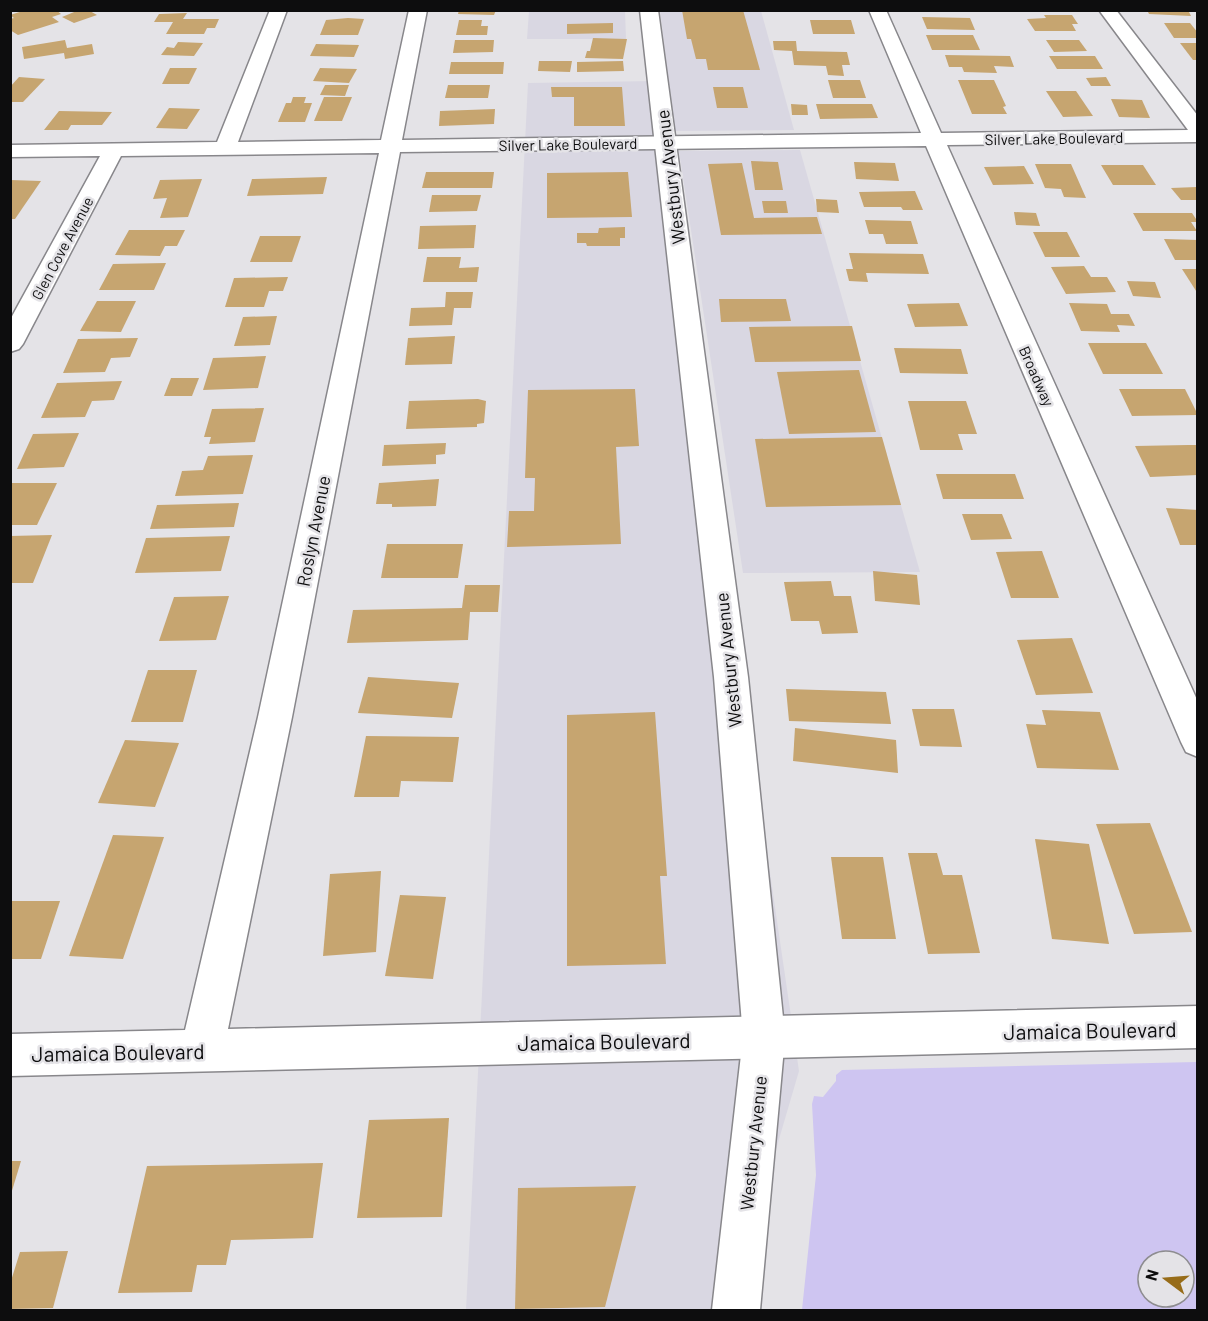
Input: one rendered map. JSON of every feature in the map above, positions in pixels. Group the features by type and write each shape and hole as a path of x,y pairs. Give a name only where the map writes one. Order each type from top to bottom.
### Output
{"street":[{"path":"225,148 279,10"},
{"name":"Roslyn Avenue","path":"202,1050 275,717 418,10"},
{"name":"Westbury Avenue","path":"649,10 731,677 764,1037 736,1311"},
{"name":"Broadway","path":"877,10 1197,742"},
{"path":"1107,10 1194,121"},
{"name":"Silver Lake Boulevard","path":"10,151 1197,136"},
{"name":"Glen Cove Avenue","path":"10,344 113,151"},
{"name":"Jamaica Boulevard","path":"10,1055 1197,1028"}],"shaded area":[{"path":"529,11 625,11 626,39 527,39"},
{"path":"660,11 761,11 794,130 675,131"},
{"path":"654,81 799,1071 729,1310 466,1310 528,83"},
{"path":"800,150 920,572 743,573 679,151"},
{"path":"1197,1062 1197,1310 802,1310 816,1175 812,1104 814,1096 823,1097 836,1081 836,1075 842,1070"}],"building":[{"path":"26,10 56,10 61,14 52,17 59,22 18,35 10,30 10,19 14,18 10,15"},
{"path":"79,10 88,10 97,15 74,23 62,17"},
{"path":"459,10 496,10 494,15 458,14"},
{"path":"682,10 743,10 760,70 708,70 706,59 696,59 691,39 687,39"},
{"path":"1147,10 1188,10 1191,16 1149,14"},
{"path":"187,13 183,19 219,19 215,28 207,28 204,34 166,34 173,22 154,22 159,14"},
{"path":"1044,15 1072,15 1078,24 1072,24 1076,31 1035,31 1027,19 1046,18"},
{"path":"922,17 970,18 975,30 927,29"},
{"path":"364,19 358,35 320,35 326,20"},
{"path":"459,20 482,20 481,26 488,26 487,35 456,35"},
{"path":"810,20 851,20 855,34 813,34"},
{"path":"613,23 613,33 567,34 567,24"},
{"path":"1164,23 1190,23 1198,33 1198,38 1174,38"},
{"path":"926,35 973,35 980,50 932,50"},
{"path":"593,38 627,39 623,59 585,58 587,51 590,51"},
{"path":"65,40 67,48 92,44 94,54 65,59 64,53 24,59 22,47"},
{"path":"455,40 494,40 493,52 453,53"},
{"path":"1046,40 1079,40 1087,51 1054,52"},
{"path":"773,41 796,41 797,51 847,52 850,65 842,65 844,76 828,75 826,66 794,65 792,51 774,50"},
{"path":"178,42 203,43 194,56 161,55 167,47 174,48"},
{"path":"1180,43 1198,43 1198,60 1193,60"},
{"path":"316,44 359,45 354,57 310,56"},
{"path":"945,55 1010,56 1014,67 994,66 997,73 964,72 962,67 949,67"},
{"path":"1049,56 1095,56 1103,69 1057,69"},
{"path":"539,61 572,61 570,72 538,71"},
{"path":"623,61 624,71 577,72 577,62"},
{"path":"451,62 504,62 503,74 449,74"},
{"path":"170,68 197,68 189,84 162,84"},
{"path":"320,68 357,69 349,83 313,81"},
{"path":"19,77 45,79 23,102 10,102 10,87"},
{"path":"1106,77 1111,86 1091,86 1086,78"},
{"path":"828,80 860,80 866,98 833,98"},
{"path":"958,80 994,80 1006,106 1003,107 1007,114 972,114"},
{"path":"325,85 349,85 345,96 320,95"},
{"path":"448,85 490,85 488,98 445,98"},
{"path":"551,87 622,87 625,126 574,126 574,97 552,97"},
{"path":"713,87 743,87 748,108 717,108"},
{"path":"1046,91 1076,91 1093,116 1063,117"},
{"path":"293,97 306,97 304,103 312,103 305,122 278,122 286,103 291,103"},
{"path":"324,97 352,97 342,121 314,121"},
{"path":"1111,99 1142,100 1150,118 1119,117"},
{"path":"791,104 807,105 808,115 792,115"},
{"path":"816,104 872,104 878,118 820,119"},
{"path":"169,108 200,109 187,129 156,128"},
{"path":"495,109 494,124 439,126 440,111"},
{"path":"59,111 112,112 102,125 71,125 68,130 44,130"},
{"path":"751,161 778,162 783,190 755,190"},
{"path":"854,162 895,163 899,181 856,179"},
{"path":"742,163 754,218 817,217 822,234 721,235 708,164"},
{"path":"1035,164 1071,164 1086,198 1064,197 1061,189 1045,188"},
{"path":"1101,165 1143,165 1156,185 1113,185"},
{"path":"1024,166 1034,184 993,185 984,167"},
{"path":"426,172 494,172 492,188 422,188"},
{"path":"628,172 632,217 547,218 547,173"},
{"path":"327,177 323,194 247,196 252,179"},
{"path":"202,179 188,217 160,218 167,198 153,199 160,180"},
{"path":"10,180 41,181 15,219 10,219"},
{"path":"1197,187 1198,200 1181,200 1171,188"},
{"path":"915,191 923,210 903,210 901,207 864,207 859,192"},
{"path":"432,195 481,195 477,211 429,212"},
{"path":"816,199 837,200 839,213 817,212"},
{"path":"762,201 786,201 788,213 764,213"},
{"path":"1014,212 1036,213 1040,226 1016,225"},
{"path":"1133,213 1192,213 1198,222 1191,222 1197,231 1143,231"},
{"path":"865,220 911,221 918,244 886,244 883,234 869,234"},
{"path":"476,225 474,248 418,249 420,226"},
{"path":"625,227 625,238 620,238 620,246 587,246 586,243 577,243 577,233 598,233 599,228"},
{"path":"129,230 185,230 177,246 165,246 160,256 115,255"},
{"path":"1033,232 1067,232 1080,257 1045,257"},
{"path":"260,236 301,236 292,262 250,262"},
{"path":"1164,239 1198,240 1198,260 1175,260"},
{"path":"849,253 923,254 929,274 866,273 868,282 849,281 846,269 853,269"},
{"path":"427,257 461,257 459,268 479,267 477,282 423,282"},
{"path":"166,263 154,290 99,290 113,264"},
{"path":"1084,266 1091,277 1107,277 1116,292 1066,294 1051,267"},
{"path":"1182,269 1198,269 1198,294"},
{"path":"288,277 283,291 269,291 264,307 225,307 234,278"},
{"path":"1127,281 1155,282 1161,298 1133,296"},
{"path":"446,292 473,292 471,308 454,308 452,325 409,326 411,308 445,307"},
{"path":"719,299 786,299 791,321 721,322"},
{"path":"97,301 136,301 121,332 80,331"},
{"path":"959,303 968,326 915,327 907,304"},
{"path":"1069,303 1107,304 1111,314 1129,314 1135,326 1117,325 1120,332 1081,331"},
{"path":"277,316 270,345 234,346 243,317"},
{"path":"852,326 861,361 755,362 749,327"},
{"path":"455,336 452,364 405,365 408,338"},
{"path":"138,338 130,357 111,358 105,372 63,373 78,339"},
{"path":"1088,343 1146,343 1163,374 1103,374"},
{"path":"894,348 961,349 968,374 900,373"},
{"path":"266,356 258,388 203,390 213,358"},
{"path":"859,370 876,432 789,434 777,372"},
{"path":"171,378 199,378 192,396 164,396"},
{"path":"122,381 114,400 92,401 85,417 41,418 57,383"},
{"path":"635,389 639,446 616,447 621,544 507,547 509,511 534,511 535,478 525,478 528,390"},
{"path":"1119,389 1185,389 1198,415 1132,416"},
{"path":"478,399 486,401 484,423 477,424 477,427 406,429 409,401"},
{"path":"908,401 966,401 977,434 958,434 963,450 920,450"},
{"path":"264,408 255,442 209,444 211,437 204,437 212,409"},
{"path":"79,433 64,467 17,469 33,434"},
{"path":"882,437 901,505 766,507 755,439"},
{"path":"446,443 445,454 436,455 436,464 382,466 384,445"},
{"path":"1198,445 1198,475 1150,477 1135,446"},
{"path":"253,455 243,494 175,496 182,471 203,470 208,456"},
{"path":"936,474 1015,474 1024,499 943,499"},
{"path":"439,479 436,506 392,507 392,504 376,504 379,483"},
{"path":"10,483 57,483 37,525 10,525"},
{"path":"239,503 234,527 150,529 157,505"},
{"path":"1166,508 1198,510 1198,545 1180,545"},
{"path":"962,514 1002,514 1012,539 971,540"},
{"path":"52,535 33,583 10,583 10,536"},
{"path":"230,536 221,571 135,573 146,538"},
{"path":"387,544 463,544 458,578 381,578"},
{"path":"1042,551 1059,598 1011,598 996,552"},
{"path":"873,571 917,575 920,605 875,601"},
{"path":"831,581 834,596 851,596 858,633 822,634 819,621 791,621 784,582"},
{"path":"465,585 500,585 498,612 470,612 468,640 347,643 353,610 462,608"},
{"path":"229,596 216,640 159,641 174,597"},
{"path":"1072,638 1093,693 1036,695 1017,640"},
{"path":"148,670 197,670 183,722 131,722"},
{"path":"368,677 459,683 452,718 358,713"},
{"path":"786,689 886,692 891,724 789,721"},
{"path":"912,709 954,709 962,747 920,746"},
{"path":"1042,710 1100,712 1119,770 1037,768 1026,724 1046,725"},
{"path":"655,712 667,876 660,876 666,964 567,966 567,715"},
{"path":"795,728 896,740 898,773 793,761"},
{"path":"366,736 459,737 453,782 401,781 399,797 354,797"},
{"path":"125,740 179,743 155,807 98,803"},
{"path":"1150,823 1192,932 1134,934 1096,824"},
{"path":"113,835 164,837 123,959 69,956"},
{"path":"1035,839 1089,844 1109,944 1052,939"},
{"path":"908,853 937,853 943,875 962,875 980,953 928,954"},
{"path":"831,857 883,857 896,939 842,939"},
{"path":"381,871 376,952 323,956 330,874"},
{"path":"400,895 446,897 433,979 385,976"},
{"path":"10,901 60,901 41,959 10,959"},
{"path":"449,1118 442,1217 357,1218 369,1120"},
{"path":"10,1161 21,1161 11,1194 10,1194"},
{"path":"323,1163 313,1238 231,1240 226,1265 197,1265 192,1292 118,1293 147,1166"},
{"path":"636,1186 605,1307 515,1309 518,1188"},
{"path":"68,1251 53,1308 10,1309 10,1284 20,1252"}]}
